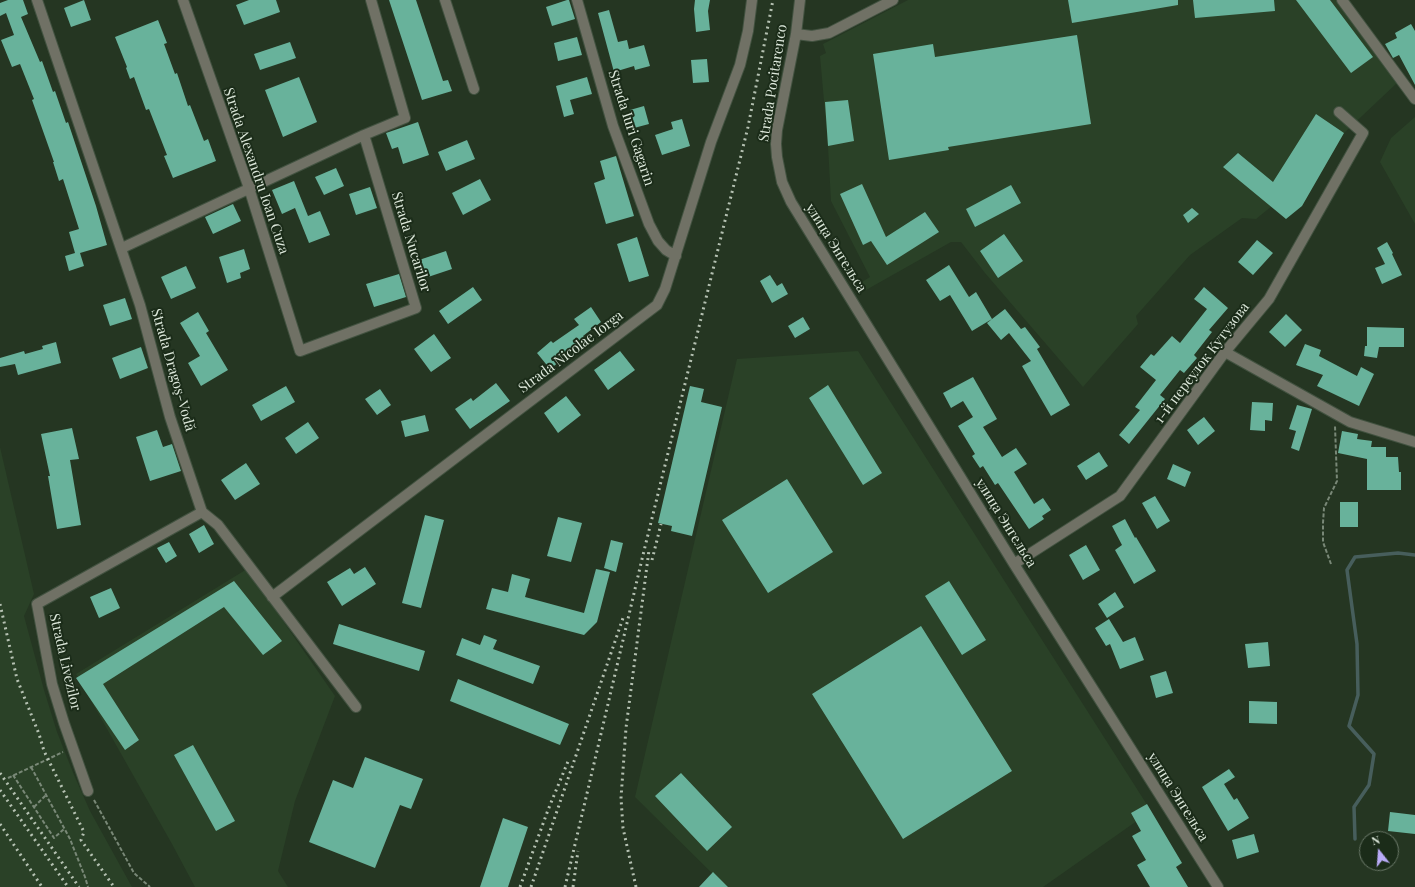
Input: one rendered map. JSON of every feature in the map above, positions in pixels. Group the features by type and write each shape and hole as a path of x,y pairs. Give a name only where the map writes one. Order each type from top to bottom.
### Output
{"street":[{"name":"Strada Dragoş-Vodă","path":"37,0 122,248 140,305 170,417 202,512"},
{"name":"Strada Alexandru Ioan Cuza","path":"183,0 249,188 300,351"},
{"path":"122,248 364,135 405,118 371,0"},
{"path":"445,0 474,89"},
{"name":"Strada Iuri Gagarin","path":"578,0 613,126 649,224 658,241 666,250 676,256"},
{"name":"Strada Nicolae Iorga","path":"272,597 656,305 665,289 711,142 740,64 748,31 752,0"},
{"name":"Strada Pocitarenco","path":"779,170 776,130 796,34 800,0"},
{"path":"796,34 812,36 829,32 893,0"},
{"path":"1342,0 1415,99"},
{"name":"1-й переулок Кутузова","path":"1014,564 1120,496 1225,352 1269,299 1363,133 1339,112"},
{"name":"Strada Nucarilor","path":"300,351 416,308 364,135"},
{"name":"улица Энгельса","path":"779,170 782,182 791,202 1014,564 1218,887"},
{"path":"1225,352 1350,422 1415,442"},
{"path":"202,512 218,525 356,707"},
{"name":"Strada Livezilor","path":"88,791 52,684 38,604 202,512"}],"path":[{"path":"1331,564 1323,542 1323,523 1324,508 1337,481 1335,414"},
{"path":"8,778 73,748"},
{"path":"31,767 75,850 88,887"},
{"path":"13,775 54,838 64,829"},
{"path":"88,791 134,873 150,887"},
{"path":"34,807 46,795"}],"shaded area":[{"path":"908,0 1338,0 1398,82 1344,133 1302,206 1272,206 1256,219 1242,218 1190,255 1136,316 1138,324 1083,387 985,273 961,242 951,242 866,290 862,282 870,277 831,201 820,56 826,53 823,44"},
{"path":"1415,117 1415,224 1380,162 1391,138"},
{"path":"858,351 1151,811 1043,887 726,887 635,797 737,359"},
{"path":"0,447 34,594 24,616 44,690 57,732 90,811 132,887 0,887"},
{"path":"247,569 335,696 295,801 278,871 288,887 195,887 76,674"}],"building":[{"path":"8,0 23,0 28,14 21,17 40,62 42,61 53,92 55,91 66,123 68,122 96,206 107,245 80,253 84,266 69,271 65,256 75,253 69,232 79,229 63,179 59,181 54,162 32,100 34,99 20,64 12,67 1,40 14,35 6,13 0,16 0,3"},
{"path":"84,0 91,20 71,27 64,8"},
{"path":"249,0 276,0 280,12 244,25 236,5"},
{"path":"389,0 416,0 443,81 448,80 452,91 422,100"},
{"path":"569,0 575,19 552,26 546,7"},
{"path":"695,0 710,0 708,11 710,30 696,32 694,9"},
{"path":"1068,0 1178,0 1178,5 1072,23"},
{"path":"1193,0 1274,0 1275,11 1195,18"},
{"path":"1296,0 1330,0 1373,57 1351,73"},
{"path":"609,10 618,42 627,40 629,49 644,45 650,66 635,70 634,66 614,72 598,13"},
{"path":"158,20 167,43 164,44 175,74 177,73 188,106 190,105 204,141 208,139 216,161 173,178 164,156 167,155 149,109 146,110 134,77 130,79 126,68 127,67 115,37"},
{"path":"1411,24 1415,31 1415,85 1399,55 1393,58 1385,44 1397,38 1395,33"},
{"path":"1077,35 1091,124 948,147 949,150 889,160 873,54 933,44 935,57"},
{"path":"577,37 582,55 558,61 554,43"},
{"path":"290,42 296,58 260,70 254,54"},
{"path":"707,59 709,82 693,83 691,60"},
{"path":"299,77 317,122 283,137 265,90"},
{"path":"587,77 592,94 570,100 574,114 564,117 556,86"},
{"path":"848,100 854,141 828,146 825,102"},
{"path":"644,106 649,124 634,128 630,110"},
{"path":"1316,114 1344,133 1302,206 1286,219 1223,167 1238,153 1273,182"},
{"path":"682,119 690,146 662,155 655,135 673,129 671,122"},
{"path":"418,122 429,155 403,164 398,147 392,149 386,133"},
{"path":"467,140 475,159 446,171 438,152"},
{"path":"616,156 634,216 606,224 594,183 605,179 600,161"},
{"path":"336,168 344,186 324,195 315,177"},
{"path":"480,179 491,200 463,215 452,193"},
{"path":"294,181 308,216 320,211 330,235 309,243 295,208 282,214 272,190"},
{"path":"862,184 886,237 925,212 939,232 887,265 871,241 863,245 840,194"},
{"path":"1011,185 1021,203 975,227 966,209"},
{"path":"370,187 377,208 356,215 349,194"},
{"path":"233,204 241,221 213,234 205,217"},
{"path":"1192,208 1199,214 1188,223 1183,215"},
{"path":"1004,234 1023,261 998,278 980,251"},
{"path":"637,237 649,276 629,282 617,244"},
{"path":"1257,240 1273,253 1253,275 1238,262"},
{"path":"1387,242 1402,275 1382,284 1375,268 1385,264 1377,248"},
{"path":"244,249 250,269 240,273 241,278 227,283 219,257"},
{"path":"446,251 452,269 425,278 419,260"},
{"path":"949,265 969,297 976,292 992,319 972,331 950,295 940,301 926,280"},
{"path":"186,266 196,288 171,299 161,277"},
{"path":"399,274 406,297 374,307 366,284"},
{"path":"770,275 777,286 782,283 788,294 772,303 760,281"},
{"path":"473,287 482,300 448,324 439,311"},
{"path":"1204,287 1228,308 1209,330 1212,332 1194,355 1197,358 1184,373 1180,370 1160,395 1165,399 1129,444 1119,435 1140,410 1135,407 1156,380 1140,367 1151,354 1154,356 1172,336 1180,343 1207,309 1194,299"},
{"path":"125,298 132,319 110,326 103,305"},
{"path":"591,307 601,322 583,336 586,341 563,357 564,358 550,369 537,353 551,341 553,343 579,325 574,319"},
{"path":"1005,309 1021,329 1025,327 1040,347 1037,349 1070,405 1051,416 1022,366 1031,361 1009,333 1001,340 987,323"},
{"path":"198,312 209,331 206,333 228,370 201,386 188,363 200,356 180,323"},
{"path":"1286,314 1302,330 1285,347 1269,332"},
{"path":"803,317 810,329 795,338 788,326"},
{"path":"1367,327 1404,328 1404,347 1379,347 1377,358 1364,356 1365,346 1367,346"},
{"path":"434,334 451,358 431,372 414,349"},
{"path":"56,342 61,363 18,375 15,364 0,367 0,358 24,351 25,354 43,349 42,346"},
{"path":"1305,344 1321,350 1319,356 1357,376 1361,367 1374,374 1359,406 1317,386 1323,375 1296,365"},
{"path":"141,347 148,368 120,379 112,358"},
{"path":"620,351 635,370 608,390 594,370"},
{"path":"973,377 997,419 983,427 1002,457 1016,448 1027,464 1014,472 1034,504 1043,498 1051,510 1042,516 1044,519 1029,529 998,483 995,485 983,466 980,468 972,456 975,454 958,426 973,417 963,401 951,408 943,393"},
{"path":"496,383 510,401 470,429 455,409 471,398 473,401"},
{"path":"828,385 882,473 863,485 809,398"},
{"path":"286,386 295,402 261,421 252,405"},
{"path":"690,386 704,389 701,402 722,407 692,536 671,531 672,526 658,523"},
{"path":"380,389 391,405 377,415 365,399"},
{"path":"566,396 581,415 558,433 544,413"},
{"path":"1252,402 1273,403 1272,421 1265,420 1265,431 1250,430"},
{"path":"1297,405 1312,409 1299,451 1291,448 1296,431 1289,429"},
{"path":"425,415 429,431 405,437 401,421"},
{"path":"1204,417 1215,431 1198,445 1187,430"},
{"path":"308,422 319,438 296,454 285,438"},
{"path":"72,428 79,459 70,460 81,525 57,529 48,476 50,476 41,434"},
{"path":"157,430 163,447 172,444 181,471 150,481 136,437"},
{"path":"1342,431 1358,434 1357,439 1372,441 1371,447 1386,447 1386,457 1398,457 1399,472 1401,472 1401,490 1367,490 1367,459 1338,453"},
{"path":"1099,452 1108,466 1086,480 1077,466"},
{"path":"246,463 260,484 235,500 221,480"},
{"path":"1173,464 1191,472 1185,487 1167,479"},
{"path":"787,479 833,552 768,593 722,520"},
{"path":"1155,496 1170,521 1157,529 1142,503"},
{"path":"1340,502 1358,502 1358,527 1340,527"},
{"path":"425,515 444,520 421,608 402,603"},
{"path":"558,517 582,523 571,562 547,556"},
{"path":"1125,519 1156,571 1134,584 1115,550 1122,545 1112,526"},
{"path":"204,525 214,544 199,553 189,534"},
{"path":"611,540 623,543 616,572 604,568"},
{"path":"169,542 177,556 166,563 157,548"},
{"path":"1086,545 1100,570 1083,580 1069,555"},
{"path":"365,567 376,584 342,606 327,582 350,568 354,574"},
{"path":"596,569 610,572 597,622 584,635 486,609 492,588 508,592 512,574 530,579 525,597 584,613"},
{"path":"234,581 282,641 263,655 224,607 103,684 139,740 125,750 76,678"},
{"path":"949,581 986,640 962,655 925,596"},
{"path":"111,588 120,608 99,618 90,597"},
{"path":"1115,592 1124,607 1107,618 1098,604"},
{"path":"1109,619 1123,642 1135,637 1144,660 1120,669 1110,644 1106,646 1095,628"},
{"path":"339,624 425,651 419,671 333,644"},
{"path":"921,626 1012,771 903,839 812,694"},
{"path":"484,635 497,640 493,649 540,666 533,684 456,655 462,638 480,645"},
{"path":"1268,642 1270,666 1248,668 1245,644"},
{"path":"1166,671 1173,693 1156,698 1150,676"},
{"path":"458,679 569,724 560,745 450,701"},
{"path":"1249,701 1277,702 1277,724 1249,723"},
{"path":"193,745 235,821 216,831 174,755"},
{"path":"365,757 423,779 411,809 400,805 375,868 309,842 333,780 353,788"},
{"path":"1229,769 1235,777 1224,784 1234,800 1237,798 1249,818 1228,831 1202,787"},
{"path":"681,773 732,827 707,851 655,796"},
{"path":"1147,804 1182,863 1176,867 1188,887 1150,887 1137,865 1146,860 1132,836 1141,831 1131,813"},
{"path":"1390,812 1415,815 1415,834 1399,832 1399,831 1388,831"},
{"path":"503,818 528,827 508,887 480,887"},
{"path":"1254,834 1259,852 1237,859 1232,840"},
{"path":"713,872 728,887 699,887"}],"waterway":[{"path":"1355,839 1354,807 1369,785 1374,754 1349,726 1358,695 1357,644 1347,570 1355,557 1398,553 1415,555"}],"railway":[{"path":"565,887 643,555 748,127 773,0"},
{"path":"652,560 661,524"},
{"path":"636,887 623,828 621,798 626,728 649,550"},
{"path":"0,604 17,679 39,734 44,751 84,832 81,840 114,887"},
{"path":"531,887 623,618"},
{"path":"520,887 548,810 569,759"},
{"path":"0,773 79,887"},
{"path":"0,790 68,887"},
{"path":"0,824 42,887"},
{"path":"573,887 578,851"}]}
